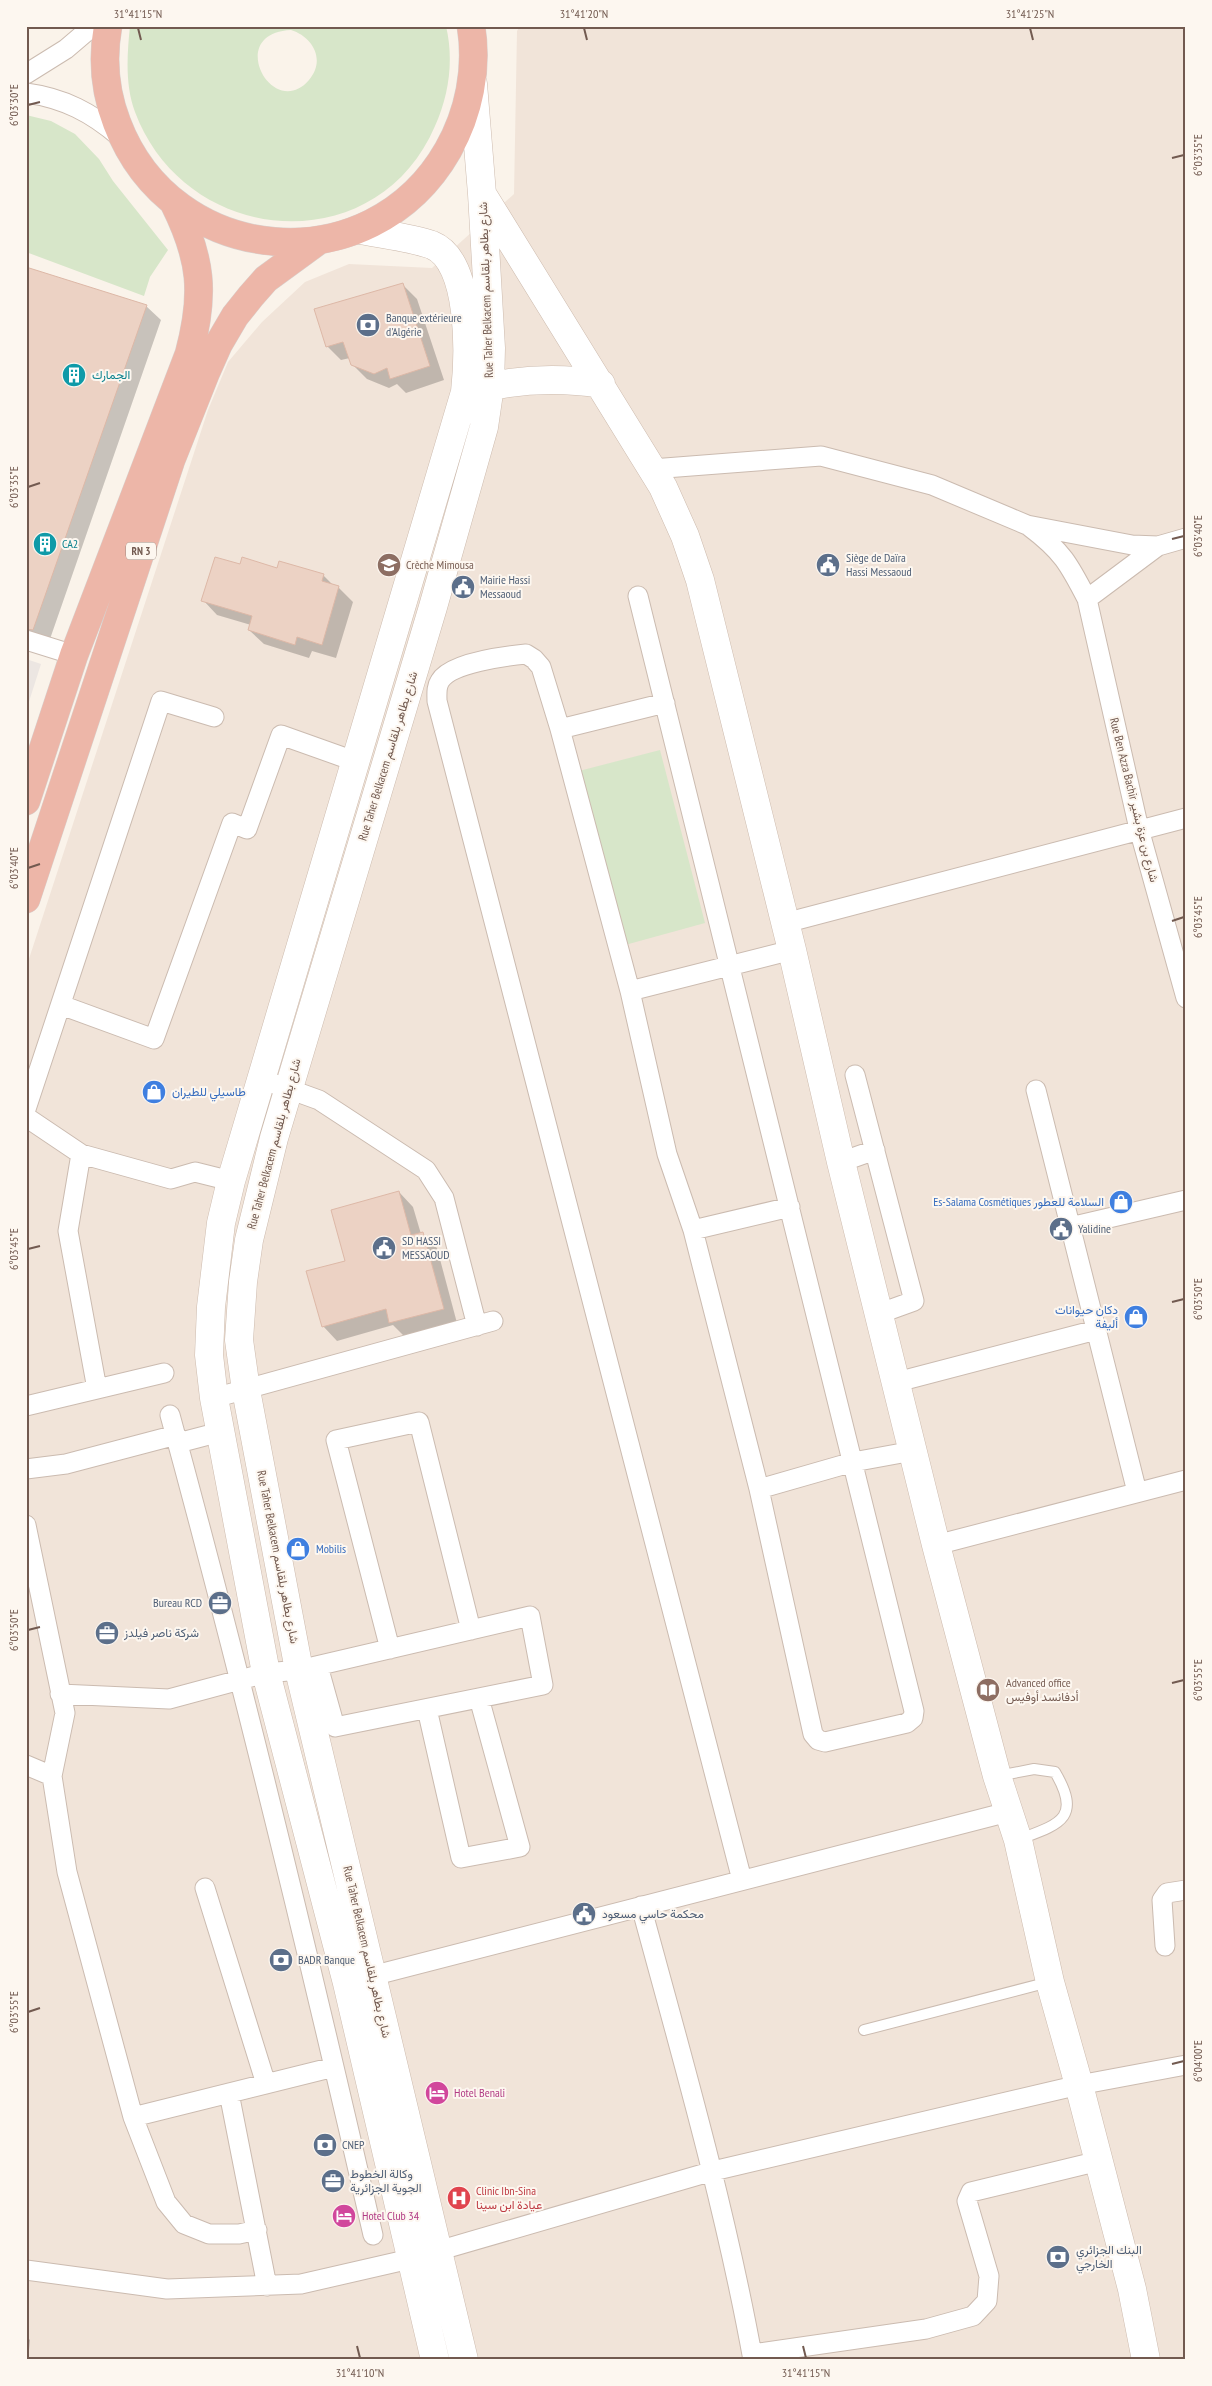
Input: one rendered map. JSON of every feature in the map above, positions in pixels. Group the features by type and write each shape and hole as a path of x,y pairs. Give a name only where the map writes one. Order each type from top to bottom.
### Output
{"highway":[{"path":"108,26 105,41 105,75 111,108 123,140 145,174 174,203 200,220 228,233 257,241 288,244 318,242 360,230 402,205 436,171 460,128 473,81 475,31"},
{"name":"RN 3","path":"26,801 74,655 189,354 197,324 200,292 197,261 188,231 174,203"},
{"name":"RN 3","path":"26,899 171,460 218,344 235,316 266,279 318,242"}],"main road":[{"name":"Rue Taher Belkacem شارع بطاهر بلقاسم","path":"464,2360 439,2250 360,1980 254,1677 209,1355 221,1223 230,1181 354,762 490,348 486,256 473,81"},
{"path":"482,194 652,469 674,508 700,580 792,950 878,1314 897,1382 936,1545 1008,1812 1018,1840 1050,1982 1079,2085 1132,2290 1146,2360"},
{"name":"Rue Taher Belkacem شارع بطاهر بلقاسم","path":"360,230 432,245 451,261 461,283 468,360 477,389 484,427 438,588 288,1088 258,1201 248,1248 239,1340 246,1390 309,1668 360,1980 410,2259 436,2360"},
{"path":"432,245 486,256 511,274 563,325"},
{"path":"477,389 526,380 556,379 601,384"}],"street":[{"path":"26,74 66,49 92,26"},
{"path":"26,93 46,96 74,106 101,120 123,140"},
{"path":"652,469 821,456 932,486 1027,525 1132,545 1158,546 1186,538"},
{"name":"Rue Ben Azza Bachir شارع بن عزة بشير","path":"1027,525 1054,545 1069,565 1087,599 1139,829 1186,998"},
{"path":"1087,599 1158,546"},
{"path":"638,596 731,964 914,1711 913,1718 907,1723 825,1742 818,1740 813,1734 759,1489 693,1230 667,1154 630,991 560,729 541,666 526,654 460,667 449,672 440,680 437,690 437,701 742,1880"},
{"path":"26,640 74,655"},
{"path":"26,1109 161,701 214,717"},
{"path":"560,729 665,703"},
{"path":"60,1005 154,1039 232,823 247,829 281,735 354,762"},
{"path":"785,923 1186,818"},
{"path":"630,991 792,950"},
{"path":"855,1075 914,1301 878,1314"},
{"path":"214,1398 485,1324 444,1198 426,1170 319,1100 261,1079"},
{"path":"1036,1090 1137,1492"},
{"path":"26,1117 80,1154 171,1179 195,1172 230,1181"},
{"path":"842,1162 875,1150"},
{"path":"80,1154 68,1231 97,1389"},
{"path":"1070,1227 1186,1200"},
{"path":"693,1230 790,1207"},
{"path":"897,1382 1096,1330"},
{"path":"26,1406 164,1373"},
{"path":"170,1414 254,1677 334,2067 373,2235"},
{"path":"390,1649 336,1440 419,1422 471,1630"},
{"path":"26,1469 66,1464 177,1439 220,1432"},
{"path":"759,1489 853,1462 913,1451"},
{"path":"936,1545 1186,1480"},
{"path":"26,1525 65,1713 52,1776 67,1872 133,2116 166,2202 184,2224 209,2234 239,2234 257,2230"},
{"path":"60,1694 170,1699 254,1677 309,1668 530,1616 543,1685 335,1727 309,1668"},
{"path":"427,1709 460,1858 520,1847 479,1698"},
{"path":"26,1765 52,1776"},
{"path":"360,1980 1008,1812"},
{"path":"205,1888 266,2084"},
{"path":"1165,1946 1162,1900 1167,1894 1186,1890"},
{"path":"641,1906 713,2171 748,2328 752,2357 926,2329 973,2316 987,2301 990,2287 989,2276 967,2201 971,2192 1099,2161"},
{"path":"26,2270 167,2289 301,2284 410,2259 713,2171 1079,2085 1186,2065"},
{"path":"133,2116 334,2067"},
{"path":"229,2093 267,2286"}],"lane":[{"path":"998,1776 1034,1769 1055,1772 1065,1790 1068,1804 1065,1816 1051,1827 1018,1840"},
{"path":"864,2030 1050,1982"}],"shaded area":[{"path":"520,26 1186,26 1186,2360 26,2360 26,968 208,410 228,362 262,322 305,282 349,264 432,268 514,194 517,31"},
{"path":"26,659 41,664 26,711"}],"green space":[{"path":"130,26 446,26 450,52 447,90 435,126 408,170 371,200 328,217 282,221 237,212 195,191 160,157 135,112 132,102 128,70","holes":["291,30 299,33 315,50 317,57 314,72 309,80 295,90 282,90 270,83 261,72 258,58 260,45 271,35"]},
{"path":"26,115 51,121 75,134 99,159 113,181 168,250 150,277 144,296 26,252"},
{"path":"660,750 705,923 625,945 579,771"}],"building":[{"name":"الجمارك","path":"26,267 147,305 33,630 26,629"},
{"name":"Banque extérieure d'Algérie","path":"403,283 430,366 390,379 387,368 374,374 351,365 343,342 326,347 314,309"},
{"path":"215,557 240,564 242,557 277,568 279,561 324,574 322,581 339,586 322,645 297,637 295,645 248,630 252,616 201,601"},
{"name":"SD HASSI MESSAOUD","path":"399,1191 411,1235 423,1232 444,1309 389,1323 386,1309 322,1327 306,1271 345,1261 331,1210"}],"place":[{"name":"Banque extérieure d'Algérie","path":"368,325"},
{"name":"الجمارك","path":"74,375"},
{"name":"CA2","path":"45,544"},
{"name":"Crèche Mimousa","path":"389,565"},
{"name":"Siège de Daïra Hassi Messaoud","path":"828,565"},
{"name":"Mairie Hassi Messaoud","path":"463,587"},
{"name":"طاسيلي للطيران","path":"154,1092"},
{"name":"Es-Salama Cosmétiques السلامة للعطور","path":"1121,1202"},
{"name":"Yalidine","path":"1061,1229"},
{"name":"SD HASSI MESSAOUD","path":"384,1248"},
{"name":"دكان حيوانات أليفة","path":"1136,1317"},
{"name":"Mobilis","path":"298,1549"},
{"name":"Bureau RCD","path":"220,1603"},
{"name":"شركة ناصر فيلدز","path":"107,1633"},
{"name":"Advanced office أدفانسد أوفيس","path":"988,1690"},
{"name":"محكمة حاسي مسعود","path":"584,1914"},
{"name":"BADR Banque","path":"281,1960"},
{"name":"Hotel Benali","path":"437,2093"},
{"name":"CNEP","path":"325,2145"},
{"name":"وكالة الخطوط الجوية الجزائرية","path":"333,2181"},
{"name":"Clinic Ibn-Sina عيادة ابن سينا","path":"459,2198"},
{"name":"Hotel Club 34","path":"344,2216"},
{"name":"البنك الجزائري الخارجي","path":"1058,2257"}]}
